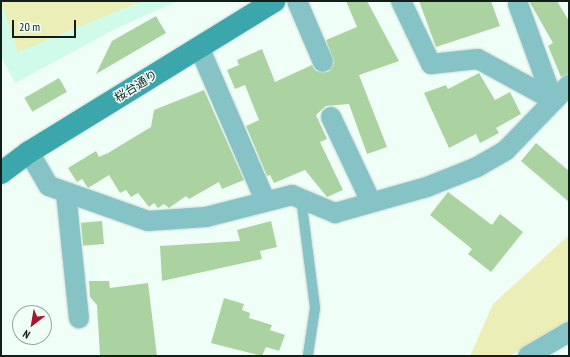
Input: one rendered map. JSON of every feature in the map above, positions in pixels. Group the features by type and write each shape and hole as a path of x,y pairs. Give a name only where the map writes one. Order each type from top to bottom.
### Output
{"street":[{"name":"桜台通り","path":"1,173 29,152 274,1"},
{"path":"297,1 323,62"},
{"path":"401,1 430,64 478,59 553,100"},
{"path":"518,4 553,100"},
{"path":"199,47 265,200"},
{"path":"29,152 49,186 148,221 206,217 265,200 292,195 335,212 427,187 477,167 506,150 569,85"},
{"path":"331,117 371,202"},
{"path":"66,193 79,318"},
{"path":"528,356 569,332"}],"lane":[{"path":"301,198 314,308 308,354"}],"shaded area":[{"path":"1,1 178,1 115,29 15,83 1,56"},
{"path":"1,1 142,1 18,52"},
{"path":"569,235 569,320 510,356 470,356 493,304"}],"building":[{"path":"346,1 367,1 399,61 359,75 387,147 367,154 349,104 326,106 316,115 327,139 320,142 343,190 327,197 305,170 274,183 270,175 267,176 246,126 259,120 245,85 235,89 227,70 239,65 237,60 262,49 275,82 312,65 316,71 328,72 334,63 326,40 357,27"},
{"path":"419,1 491,1 500,26 436,47"},
{"path":"529,1 557,1 569,21 569,74 561,77 548,46 553,43"},
{"path":"156,16 166,33 96,74 112,41"},
{"path":"479,73 495,100 510,92 521,114 496,128 499,133 480,143 476,134 449,148 424,93 446,85 448,89"},
{"path":"59,78 67,92 32,112 24,98"},
{"path":"204,90 244,180 222,189 219,182 189,199 186,196 169,208 164,204 158,208 154,203 149,207 138,193 131,197 126,190 120,193 109,175 88,188 82,179 77,182 68,168 96,151 99,157 108,153 151,127 154,110"},
{"path":"536,143 569,171 569,202 521,161"},
{"path":"448,192 492,225 500,214 523,232 491,272 468,254 472,249 430,215"},
{"path":"102,221 104,244 83,246 81,223"},
{"path":"271,221 277,247 260,251 262,259 162,281 160,246 240,241 237,230"},
{"path":"89,281 109,281 110,288 148,283 157,356 100,356 97,305 90,297"},
{"path":"224,298 244,304 242,310 250,313 249,318 272,325 270,330 285,335 279,351 266,347 262,356 211,343"}]}
